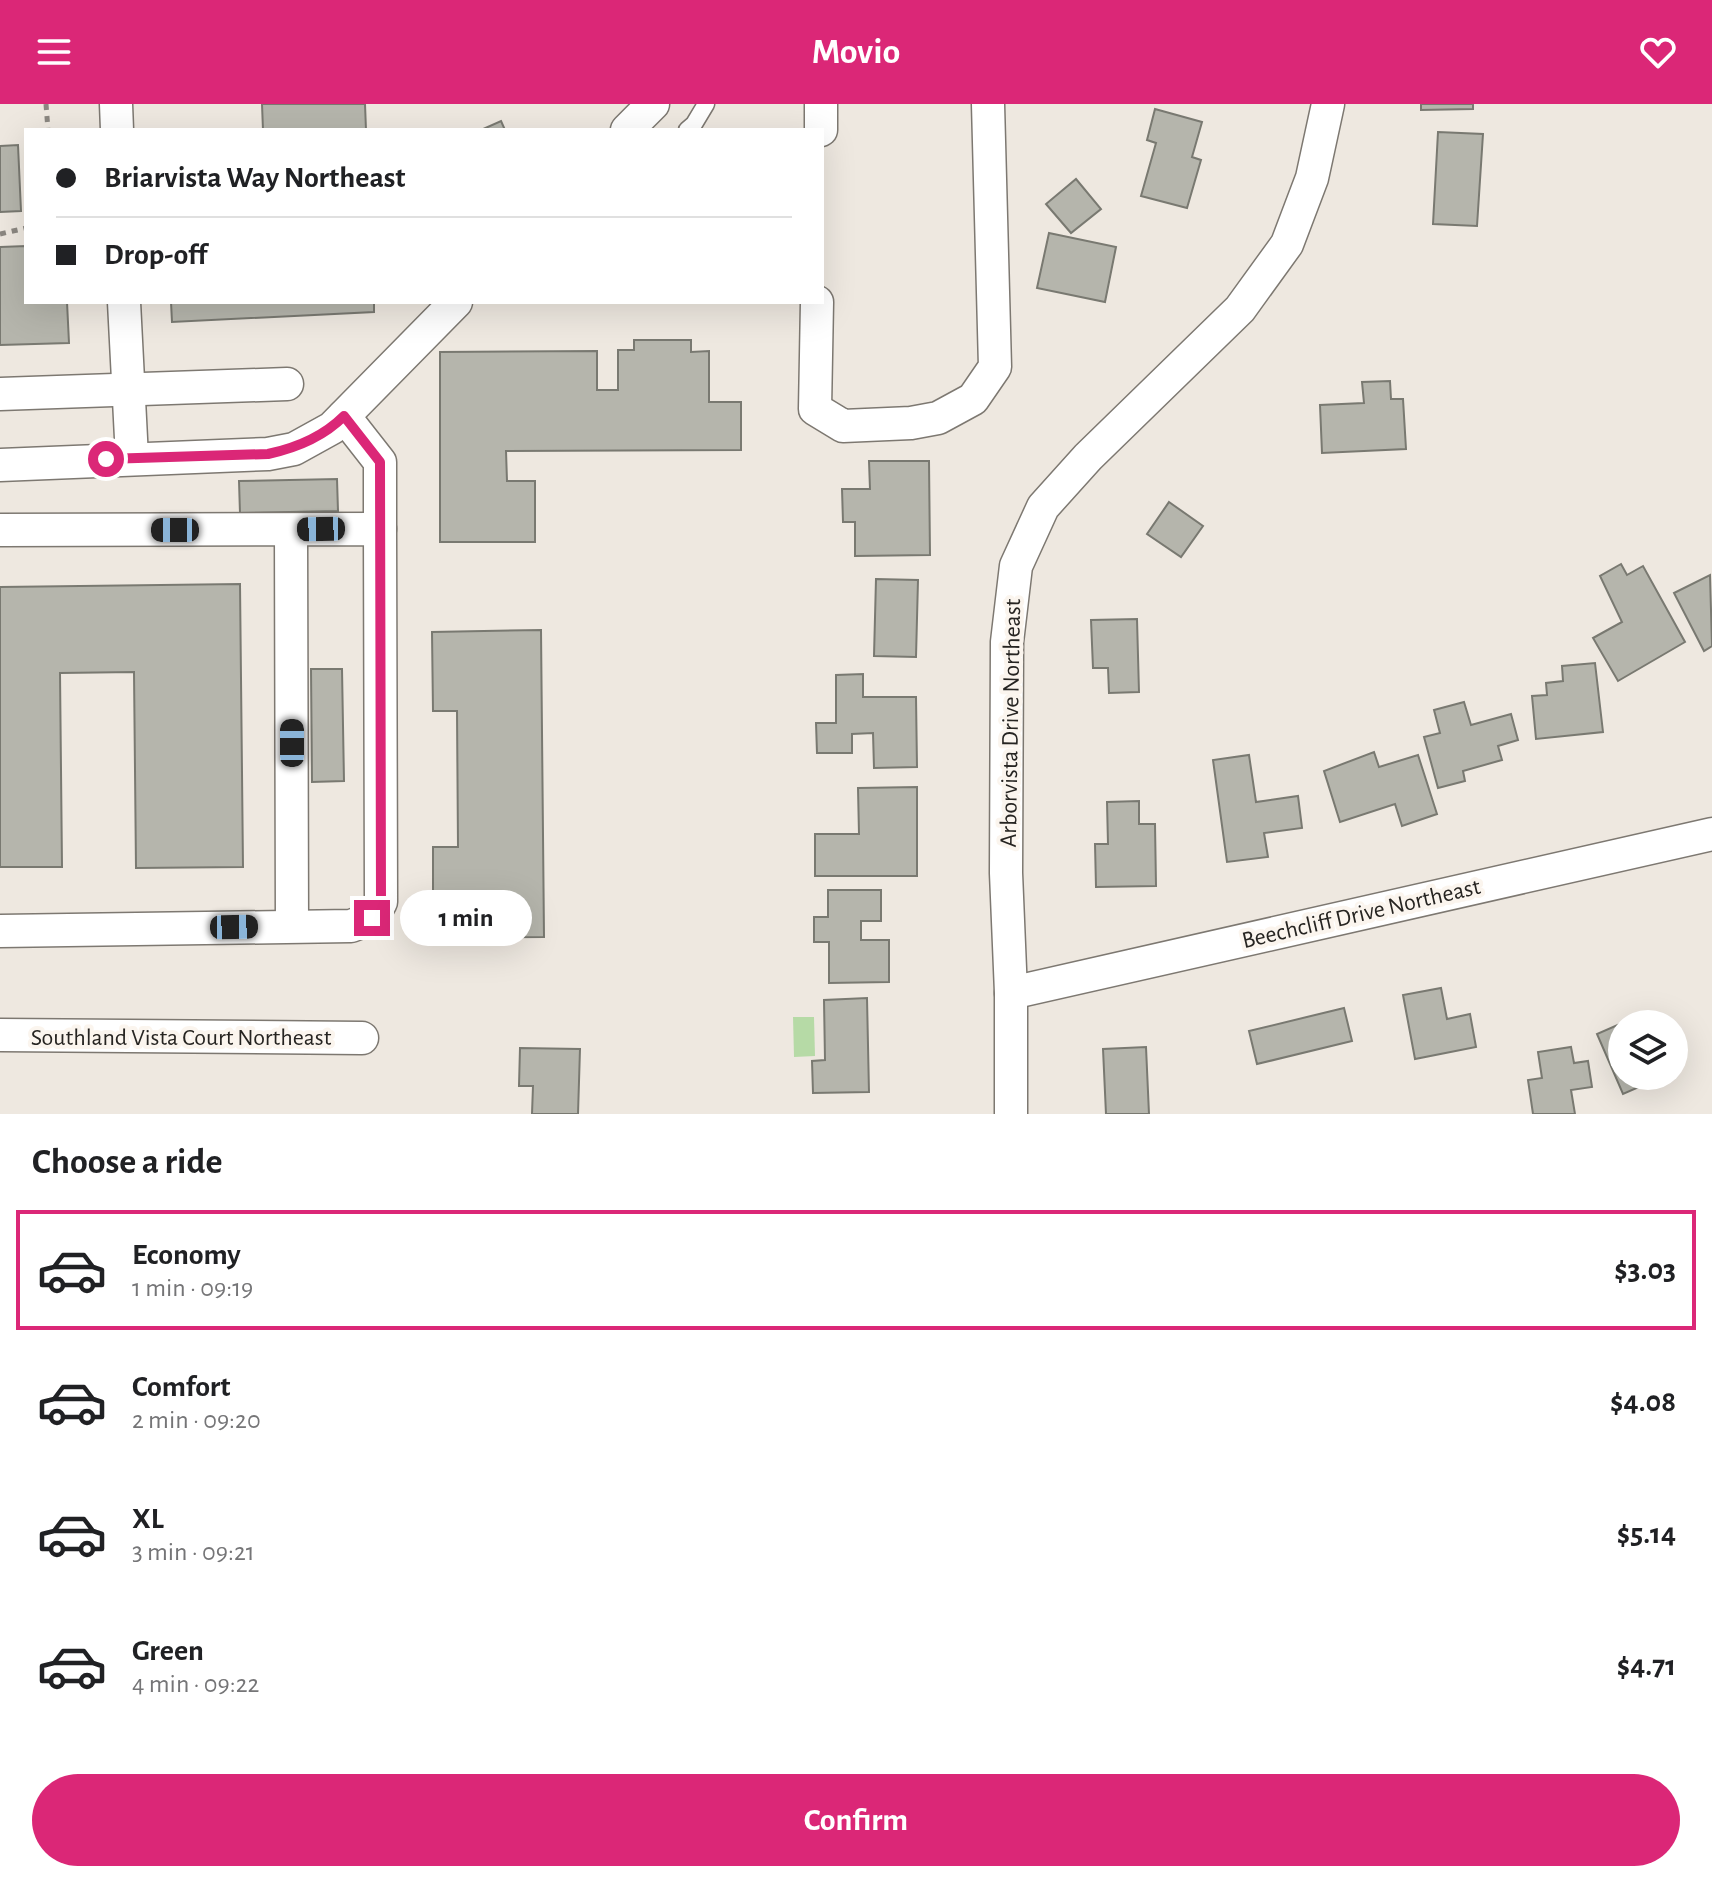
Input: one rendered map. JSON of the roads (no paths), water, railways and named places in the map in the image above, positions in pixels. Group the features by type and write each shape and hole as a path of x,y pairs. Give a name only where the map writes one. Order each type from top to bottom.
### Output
{"street":[{"path":"116,104 117,128"},
{"path":"629,128 653,104"},
{"path":"821,104 821,128"},
{"path":"817,304 815,409 843,426 911,423 938,418 973,399 995,367 988,104"},
{"name":"Arborvista Drive Northeast","path":"1011,1114 1011,993 1006,873 1007,642 1016,566 1043,507 1088,457 1240,309 1287,244 1312,178 1328,104"},
{"path":"124,304 132,458"},
{"path":"0,465 268,454 294,449 332,428 454,304"},
{"path":"0,394 287,384"},
{"path":"0,931 351,926 372,918 381,902 380,462 344,416"},
{"path":"0,530 380,529"},
{"path":"291,530 292,926"},
{"name":"Beechcliff Drive Northeast","path":"1011,993 1712,834"},
{"name":"Southland Vista Court Northeast","path":"0,1035 362,1038"}],"lane":[{"path":"689,128 706,104"}]}
